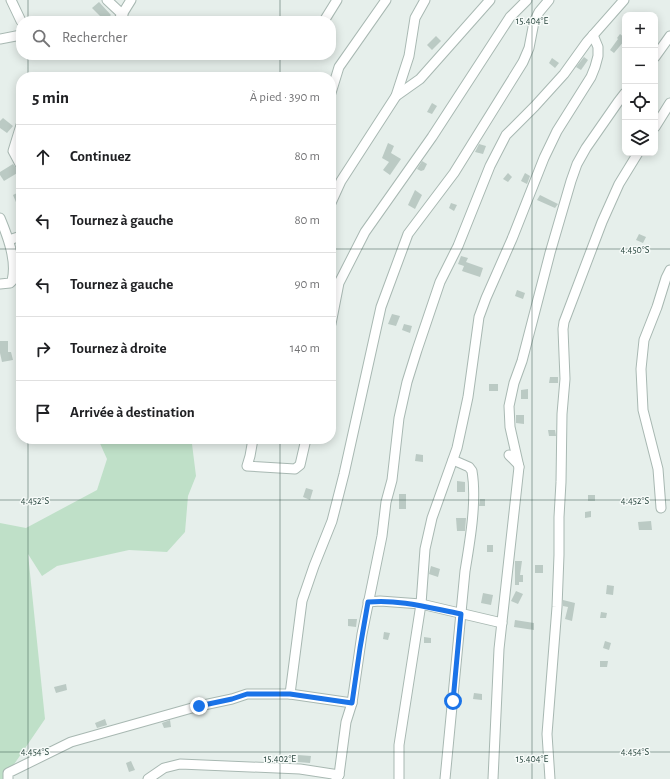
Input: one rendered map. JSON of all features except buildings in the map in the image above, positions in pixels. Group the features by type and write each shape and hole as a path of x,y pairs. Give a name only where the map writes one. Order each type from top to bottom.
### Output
{"street":[{"path":"11,0 19,16"},
{"path":"106,0 119,16"},
{"path":"122,16 132,0"},
{"path":"327,16 337,0"},
{"path":"336,79 340,67 386,0"},
{"path":"336,192 341,181 396,96 409,56 415,18 425,0"},
{"path":"396,96 420,79 490,0"},
{"path":"336,298 339,283 365,232 432,137 503,28 527,0"},
{"path":"148,779 164,768 180,764 300,770 338,777 346,722 352,703 368,602 382,536 386,502 392,480 399,418 417,350 440,282 458,246 490,166 506,135 564,74 593,35 624,0"},
{"path":"290,694 302,601 332,521 344,474 376,325 408,234 429,204 454,173 524,62 529,48 534,22 545,2"},
{"path":"398,778 399,745 420,604 424,549 436,507 443,491 457,448 468,397 479,317 544,158 557,131 593,72 598,56 598,47 593,35"},
{"path":"0,39 16,36"},
{"path":"658,53 670,36"},
{"path":"493,779 499,649 519,467 510,427 509,406 514,383 533,322 550,253 577,164 586,148 622,97"},
{"path":"658,122 670,103"},
{"path":"16,141 13,151 16,157"},
{"path":"550,779 547,734 559,555 558,517 561,482 562,414 565,379 563,328 602,222 619,184 636,156"},
{"path":"0,218 9,240 13,269 12,282 0,284"},
{"path":"9,240 16,238"},
{"path":"660,508 658,469 643,410 641,369 644,340 670,270"},
{"path":"252,444 247,466 295,469 300,465 305,444"},
{"path":"509,455 519,467"},
{"path":"445,779 465,571 473,510 472,471 469,467 453,460"},
{"path":"368,602 380,601 420,604 502,623"},
{"path":"8,779 8,773 71,742 247,694 290,694 352,703"}],"green space":[{"path":"100,444 192,444 196,476 188,496 185,532 167,552 129,550 57,566 42,576 28,554 45,719 4,779 0,779 0,523 26,528 97,490 107,459"}],"route":[{"path":"199,706 232,699 247,694 290,694 352,703 368,602 380,601 420,604 461,614 453,701"}]}
